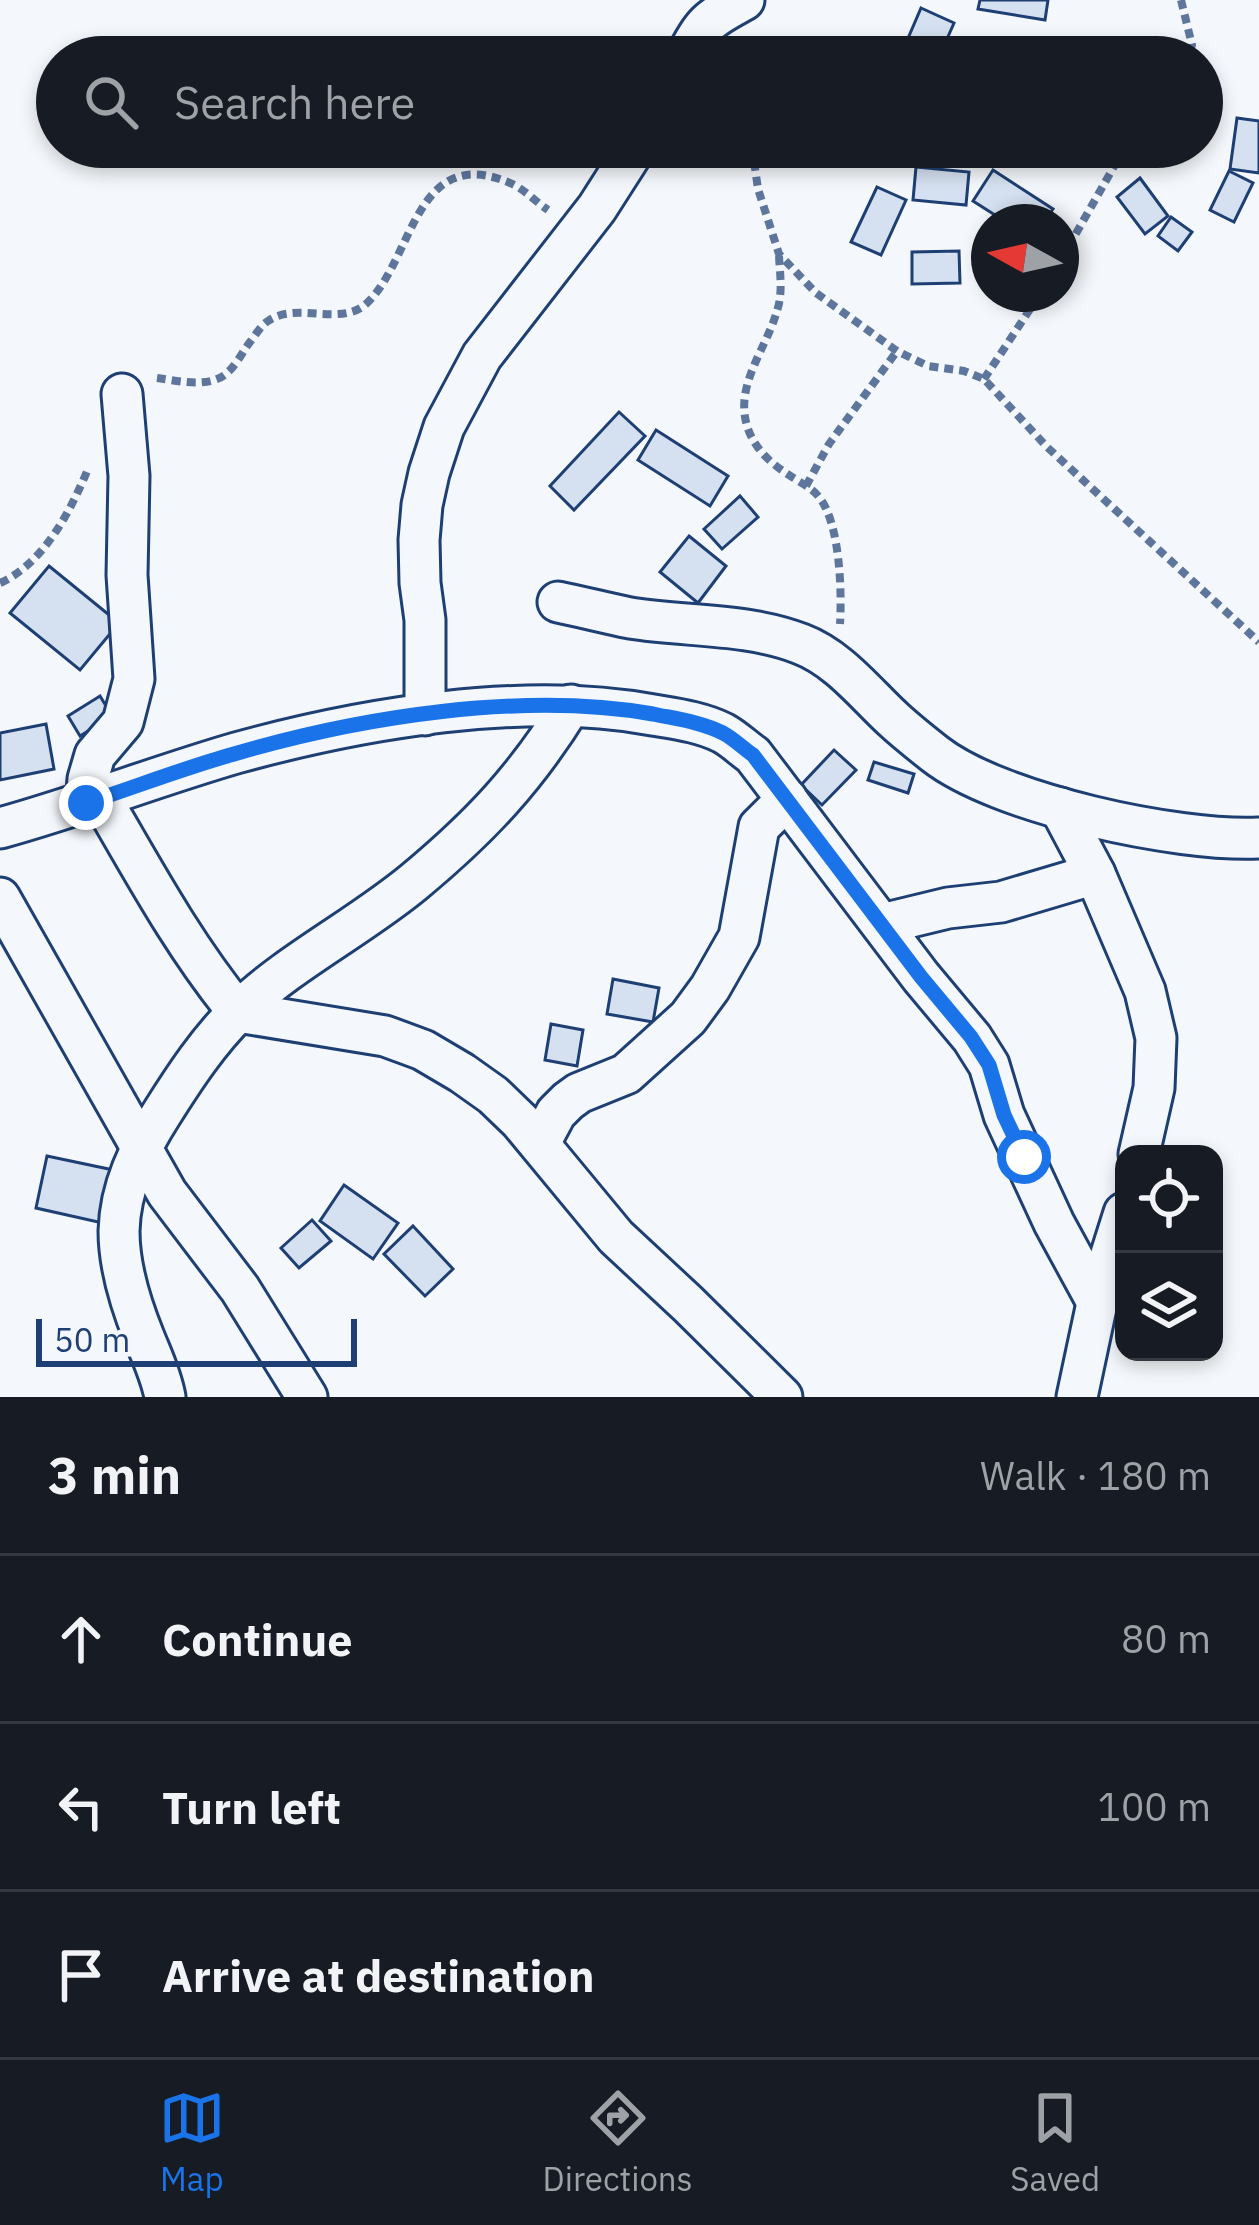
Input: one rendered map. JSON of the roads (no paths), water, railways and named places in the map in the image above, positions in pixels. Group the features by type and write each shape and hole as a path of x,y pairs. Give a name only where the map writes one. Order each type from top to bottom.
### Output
{"street":[{"path":"696,36 718,12 744,0"},
{"path":"425,715 419,540 422,505 439,442 482,356 622,168"},
{"path":"122,394 134,679 123,722 95,755 88,779 93,801 175,926 238,1012 385,1036 423,1050 494,1095 540,1143 616,1237 782,1397"},
{"path":"558,602 632,618 757,632 805,645 837,666 941,759 990,785 1060,808 1212,838 1259,838"},
{"path":"165,1397 125,1278 119,1237 121,1202 140,1147 184,1079 238,1012 360,924 461,841 508,795 571,705"},
{"path":"0,828 235,754 425,715 571,705 692,722 726,734 753,755 971,1037 989,1065 1004,1115 1054,1223 1097,1302"},
{"path":"540,1143 568,1101 626,1074 688,1018 710,988 739,937 759,827 787,799"},
{"path":"1060,808 1095,874 1145,991 1156,1038 1154,1088 1141,1145"},
{"path":"882,924 948,908 1000,902 1095,874"},
{"path":"0,898 167,1193 240,1289 308,1397"},
{"path":"1077,1397 1115,1243"}]}
